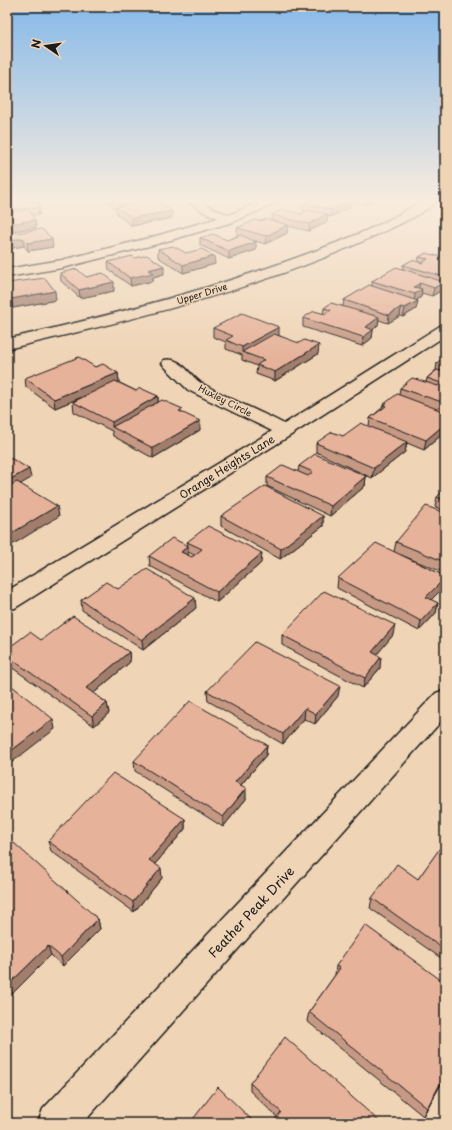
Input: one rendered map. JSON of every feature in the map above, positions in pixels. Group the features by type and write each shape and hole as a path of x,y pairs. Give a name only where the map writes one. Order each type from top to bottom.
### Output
{"street":[{"path":"7,273 70,262 107,253"},
{"name":"Upper Drive","path":"7,344 174,302 266,274 321,253"},
{"name":"Orange Heights Lane","path":"7,602 285,431 445,329"},
{"name":"Huxley Circle","path":"170,363 194,386 285,431"},
{"name":"Feather Peak Drive","path":"57,1123 445,700"}],"building":[{"path":"164,253 208,253 214,256 183,265"},
{"path":"426,253 445,258 445,277 403,265 412,260 422,263 428,259 419,257"},
{"path":"147,255 164,266 148,270 153,273 130,278 108,262 132,256 135,258"},
{"path":"396,267 444,282 434,288 420,283 414,287 422,289 415,294 372,281"},
{"path":"77,269 86,277 103,273 114,282 79,290 60,273"},
{"path":"45,278 55,291 11,299 7,292 7,283"},
{"path":"369,285 418,301 405,308 401,307 389,315 344,300"},
{"path":"331,303 379,317 366,327 373,330 363,337 303,318 314,311 325,314 331,310 324,308"},
{"path":"242,313 279,327 242,347 226,340 233,336 213,328"},
{"path":"274,334 299,343 304,340 319,345 275,372 257,365 264,360 242,352"},
{"path":"445,356 445,366 437,363"},
{"path":"79,357 95,367 103,364 118,373 54,399 25,378"},
{"path":"437,370 445,372 445,403 400,388 412,378 438,386 441,383 427,378"},
{"path":"115,381 136,391 140,388 158,396 112,422 73,402"},
{"path":"397,394 445,412 445,424 426,440 370,418 386,406 383,405"},
{"path":"162,400 183,409 179,411 200,421 153,448 112,427"},
{"path":"361,423 407,442 374,468 316,443 332,432 343,436"},
{"path":"315,454 366,476 331,506 267,477 283,465 308,476 313,472 299,466"},
{"path":"7,456 29,469 7,481"},
{"path":"17,482 57,506 7,536 7,487"},
{"path":"265,486 323,516 281,549 221,516"},
{"path":"445,489 445,500 437,497"},
{"path":"426,506 445,513 445,562 396,542"},
{"path":"208,526 262,553 217,592 149,556 172,538 188,546 181,552 192,557 202,549 187,542"},
{"path":"376,543 445,576 445,578 426,597 438,603 421,621 338,578"},
{"path":"147,569 195,598 142,640 81,600 106,582 118,589"},
{"path":"324,591 395,625 372,652 381,657 365,678 282,635"},
{"path":"73,616 129,652 86,688 107,703 92,716 7,656 7,649 30,632 41,640"},
{"path":"255,642 340,686 316,714 305,708 283,734 207,691"},
{"path":"7,682 53,719 7,754"},
{"path":"190,701 267,745 235,782 246,788 223,817 134,761"},
{"path":"113,773 185,819 149,860 161,868 133,902 48,841"},
{"path":"445,841 445,950 372,898 397,864 418,879"},
{"path":"14,843 98,919 61,957 48,946 7,986 7,849"},
{"path":"365,925 445,983 445,1075 427,1108 309,1012 340,968 336,966"},
{"path":"285,1037 381,1123 272,1123 281,1112 250,1083"},
{"path":"218,1087 255,1123 190,1123"}]}
